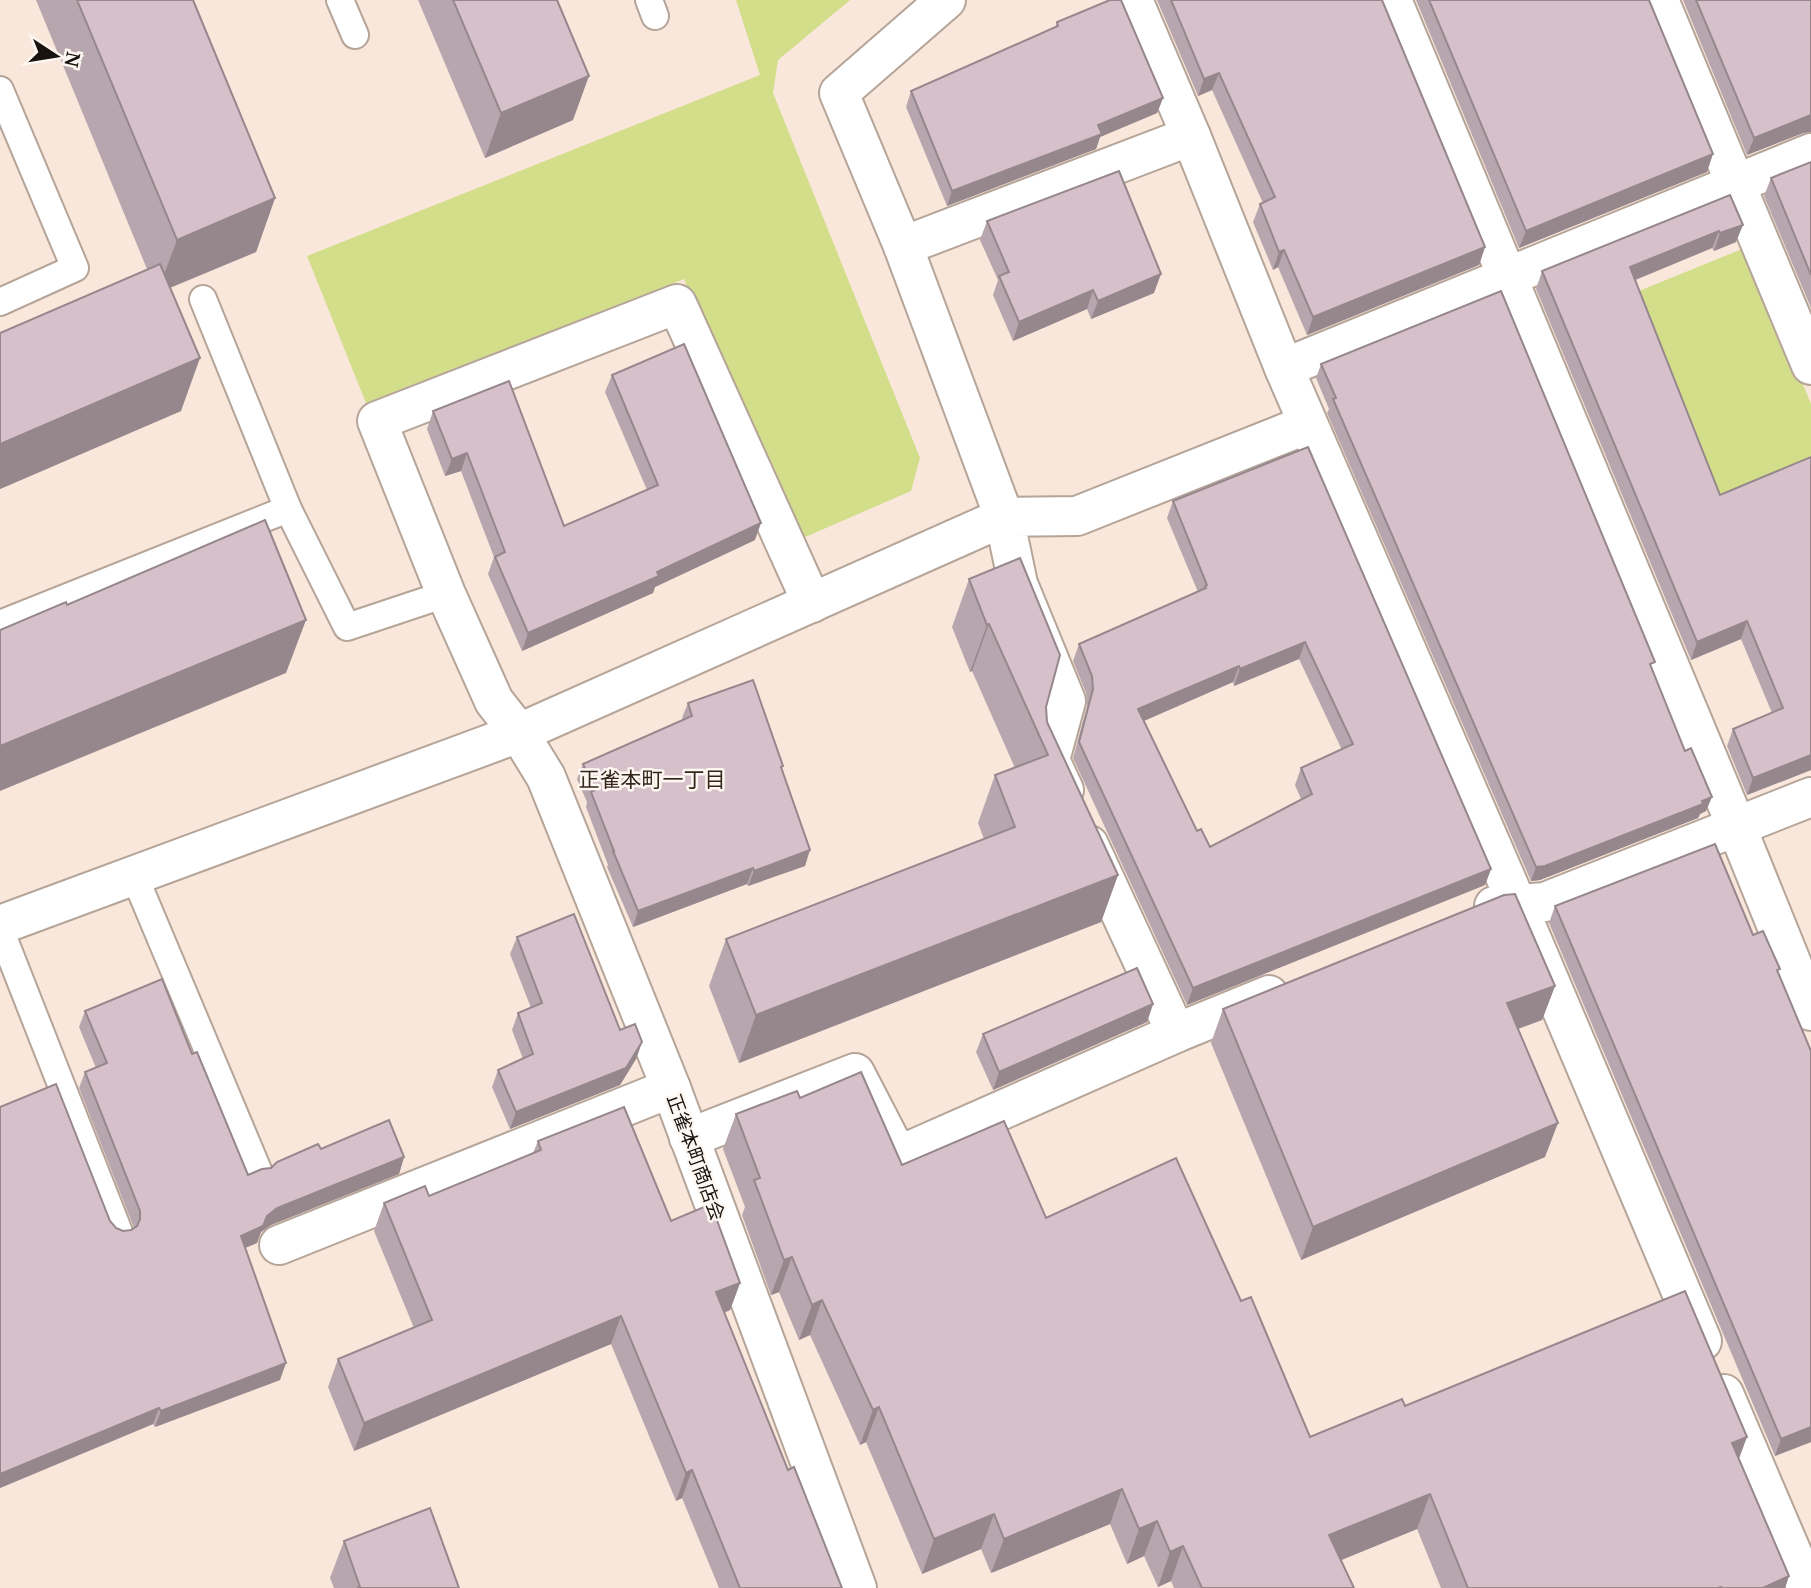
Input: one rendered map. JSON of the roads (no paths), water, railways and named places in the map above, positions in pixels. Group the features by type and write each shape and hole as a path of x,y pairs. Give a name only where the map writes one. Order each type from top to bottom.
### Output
{"street":[{"path":"946,0 839,93 903,246 1004,517 1018,584 1066,701 1051,760 1176,1033"},
{"path":"1133,0 1284,368 1517,904 1807,1588"},
{"path":"1392,0 1811,1011"},
{"path":"1659,0 1811,365"},
{"path":"903,246 1191,136"},
{"path":"1284,368 1811,153"},
{"name":"正雀本町商店会","path":"812,603 677,304 377,421 446,594 494,701 519,733 546,777 671,1088 857,1588"},
{"path":"0,927 519,733 1004,517 1077,516 1308,424"},
{"path":"1461,917 1487,907 1545,902 1811,797"},
{"path":"689,1138 855,1073 898,1156 1176,1033 1306,980"},
{"path":"279,1245 671,1088"}],"lane":[{"path":"340,0 355,35"},
{"path":"0,90 75,268 0,302"},
{"path":"203,299 288,509 347,627 446,594"},
{"path":"0,624 288,509"},
{"path":"134,875 258,1170"},
{"path":"0,927 119,1232"}],"district":[{"name":"正雀本町一丁目","path":"652,780"}]}
